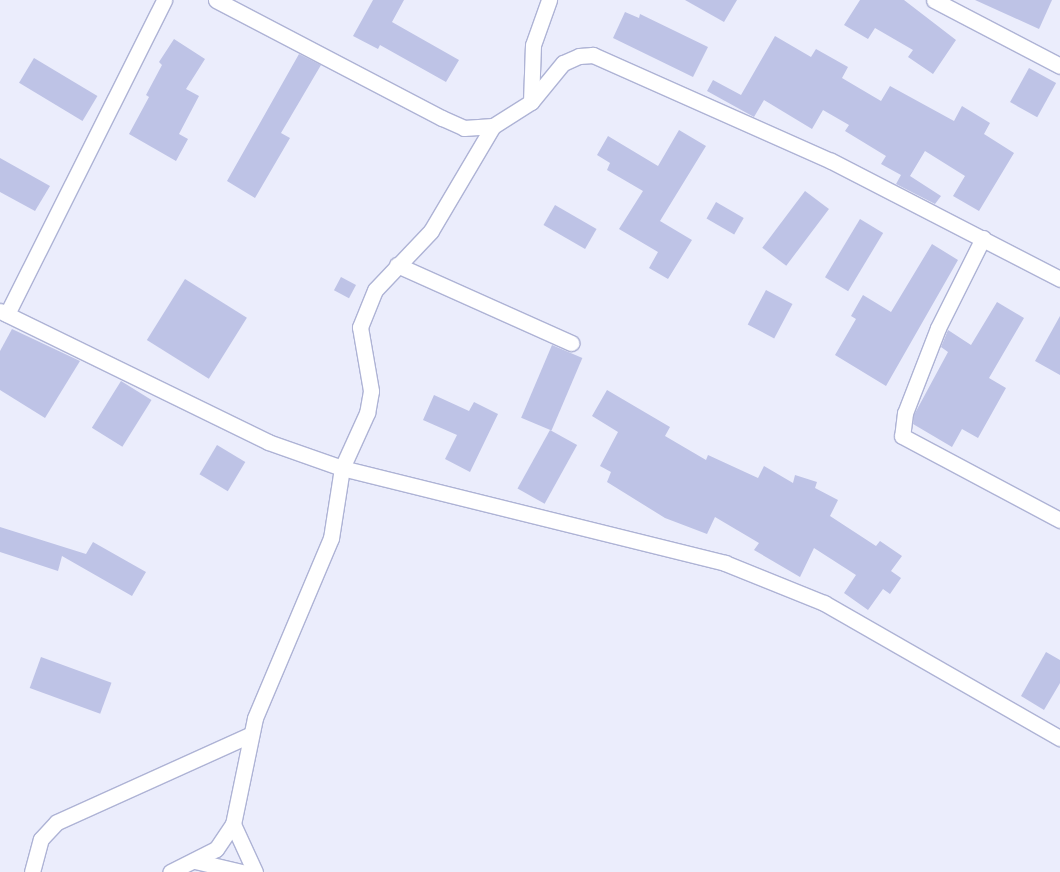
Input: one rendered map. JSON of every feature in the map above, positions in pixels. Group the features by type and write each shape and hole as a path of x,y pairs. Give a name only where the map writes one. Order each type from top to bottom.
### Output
{"street":[{"path":"164,0 4,312 268,442 342,468 725,563 824,603 1060,738"},
{"path":"216,0 442,118 464,128 493,126"},
{"path":"531,102 533,45 549,0"},
{"path":"934,0 958,6 1060,66"},
{"path":"170,872 216,849 233,824 250,735 279,652 331,538 342,468 367,413 371,391 360,327 375,290 397,264 431,232 493,126 531,102 563,63 593,55 831,161 1060,279"},
{"path":"983,238 938,328 905,413 902,436 1060,520"},
{"path":"397,264 571,343"},
{"path":"32,872 41,839 57,822 250,735"},
{"path":"233,824 255,872"},
{"path":"195,861 242,872"}],"building":[{"path":"373,0 404,0 392,22 459,60 446,82 380,45 378,49 353,36"},
{"path":"685,0 737,0 724,22"},
{"path":"860,0 904,0 956,40 933,74 908,57 913,50 875,28 868,39 844,25"},
{"path":"975,0 1052,0 1039,29"},
{"path":"625,12 639,18 640,14 708,47 693,77 613,38"},
{"path":"775,36 811,57 816,49 848,67 842,78 881,101 890,86 954,121 962,106 990,123 984,134 1014,153 979,211 953,196 965,176 925,151 910,176 941,196 935,204 896,184 901,175 881,164 886,156 845,131 849,125 823,110 812,129 764,100 754,117 707,91 713,80 741,95"},
{"path":"174,39 205,59 186,89 199,96 179,134 188,139 176,161 129,134 149,97 146,95 162,65 159,62"},
{"path":"299,54 321,65 281,133 290,138 255,198 227,181"},
{"path":"34,58 97,96 82,121 19,83"},
{"path":"1029,68 1056,83 1037,117 1010,102"},
{"path":"679,130 706,146 660,221 692,240 668,279 649,268 658,252 619,229 643,191 607,170 610,163 597,155 608,136 658,166"},
{"path":"0,158 50,186 35,211 0,192"},
{"path":"805,191 829,209 786,266 762,248"},
{"path":"716,202 744,218 734,234 706,218"},
{"path":"555,205 597,229 585,249 544,225"},
{"path":"860,219 883,233 848,291 825,277"},
{"path":"932,244 958,260 886,386 835,355 856,319 851,316 863,295 891,312"},
{"path":"341,277 356,285 349,298 334,290"},
{"path":"185,279 247,318 209,379 147,340"},
{"path":"766,290 792,304 774,339 748,324"},
{"path":"997,302 1024,318 989,378 1006,388 978,438 962,429 952,447 913,424 914,415 948,352 941,347 948,330 971,345"},
{"path":"1060,316 1060,375 1035,361"},
{"path":"12,329 80,361 45,418 0,390 0,351"},
{"path":"552,345 582,358 552,431 521,418"},
{"path":"121,381 152,400 122,447 92,428"},
{"path":"607,390 670,427 665,436 706,460 708,455 758,478 764,466 793,483 795,475 817,482 815,488 838,500 830,516 876,546 880,541 902,556 891,571 901,578 890,594 883,589 868,610 844,593 856,575 814,548 800,577 754,550 759,543 715,517 707,534 665,518 607,482 611,472 600,466 618,432 592,416"},
{"path":"434,395 469,411 474,402 498,414 470,472 445,459 457,435 423,420"},
{"path":"550,430 577,445 545,504 518,489"},
{"path":"217,445 245,462 228,491 199,474"},
{"path":"0,527 86,554 93,542 146,572 132,596 62,556 58,571 0,552"},
{"path":"1046,652 1060,660 1060,683 1044,710 1021,696"},
{"path":"41,657 111,683 100,714 30,688"}]}
